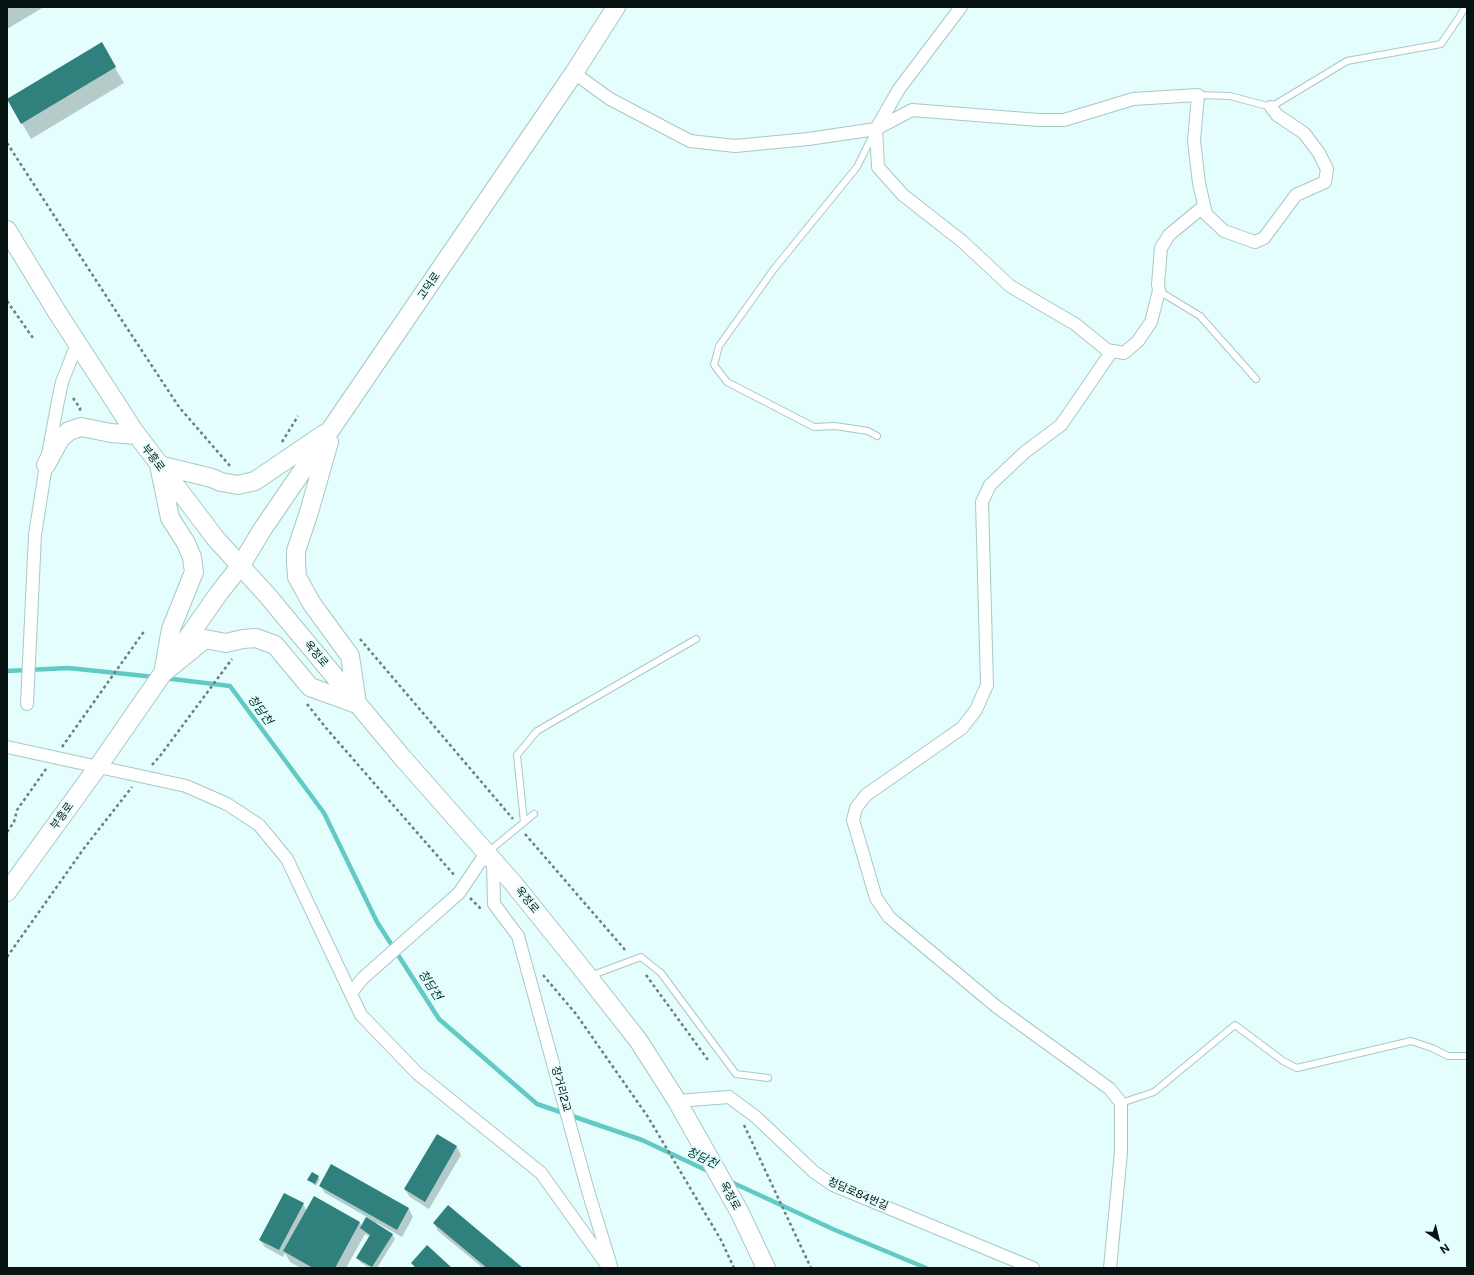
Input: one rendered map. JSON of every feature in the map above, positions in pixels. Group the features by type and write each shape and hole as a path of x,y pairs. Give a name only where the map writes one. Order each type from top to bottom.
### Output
{"main road":[{"name":"고덕로","path":"240,565 262,530 574,73 616,7"},
{"name":"부흥로","path":"7,230 77,344 136,435 216,539 240,565"},
{"path":"46,465 60,439 69,431 81,427 111,433 136,435"},
{"path":"163,673 171,629 194,572 192,557 186,543 170,518 159,465 238,486 255,481 333,428"},
{"path":"163,673 205,639 226,643 256,638 275,645 310,687 357,704 350,656 312,604 297,577 296,551 309,512 333,428"},
{"path":"163,673 240,565"},
{"name":"옥정로","path":"240,565 401,756 513,883 638,1040 677,1101 739,1211 766,1268"},
{"name":"부흥로","path":"7,892 97,768 163,673"}],"street":[{"path":"961,7 899,90 876,129 878,167 903,195 963,242 1010,286 1075,324 1107,350 1124,353 1138,341 1151,322 1160,291 1158,284 1161,248 1169,235 1204,206"},
{"path":"574,73 610,99 690,141 735,146 808,139 876,129 912,110 1039,120 1064,120 1133,99 1198,94 1194,141 1199,183 1206,214 1224,230 1255,242 1264,238 1296,195 1325,182 1327,169 1319,153 1304,133 1282,119 1271,107"},
{"path":"27,704 28,657 35,535 46,465 62,382 77,344"},
{"path":"1110,1268 1120,1152 1121,1103 1110,1089 997,1008 889,917 876,898 853,820 856,808 866,795 962,728 976,710 987,685 982,502 990,485 1025,452 1061,425 1112,351"},
{"path":"7,747 97,768 186,786 227,804 259,825 287,859 361,1015 417,1073 541,1173 610,1268"},
{"path":"351,993 363,978 459,893 490,857"},
{"name":"장거리2교","path":"490,857 494,904 518,936 610,1268"},
{"name":"청담로84번길","path":"677,1101 729,1097 756,1118 814,1172 833,1185 1033,1268"}],"lane":[{"path":"1198,94 1230,96 1271,107 1347,61 1440,44 1465,7"},
{"path":"876,129 857,167 774,269 719,346 714,365 727,382 814,427 834,426 868,431 877,436"},
{"path":"1160,291 1200,316 1256,378"},
{"path":"522,824 517,755 537,731 696,639"},
{"path":"490,857 522,824 534,814"},
{"path":"588,977 641,957 661,973 736,1074 768,1078"},
{"path":"1121,1103 1154,1092 1235,1024 1284,1061 1297,1068 1411,1042 1432,1048 1448,1056 1467,1056"}],"path":[{"path":"7,143 122,322 179,407 232,469"},
{"path":"7,301 33,338"},
{"path":"7,832 14,822 17,810 145,630"},
{"path":"357,635 522,824 633,960 708,1060"},
{"path":"7,957 85,847 141,777 160,756 233,657"},
{"path":"303,700 457,878 470,898 486,914"},
{"path":"539,970 576,1014 648,1117 721,1240 734,1268"},
{"path":"744,1124 811,1268"}],"building":[{"path":"102,42 116,67 21,124 7,99"},
{"path":"437,1134 457,1146 425,1202 404,1189"},
{"path":"331,1164 409,1208 397,1230 319,1186"},
{"path":"312,1172 319,1176 315,1184 307,1180"},
{"path":"284,1193 304,1203 279,1250 259,1240"},
{"path":"314,1196 360,1222 335,1268 313,1268 283,1251"},
{"path":"448,1205 523,1268 487,1268 433,1223"},
{"path":"366,1217 393,1234 372,1267 356,1258 370,1235 360,1228"},
{"path":"427,1245 452,1268 416,1268 411,1263"}],"waterway":[{"name":"청담천","path":"7,671 68,668 155,677"},
{"name":"청담천","path":"164,678 230,686 324,813 377,922 439,1019 537,1104 642,1140 710,1172"},
{"name":"청담천","path":"729,1181 835,1230 926,1268"}]}
